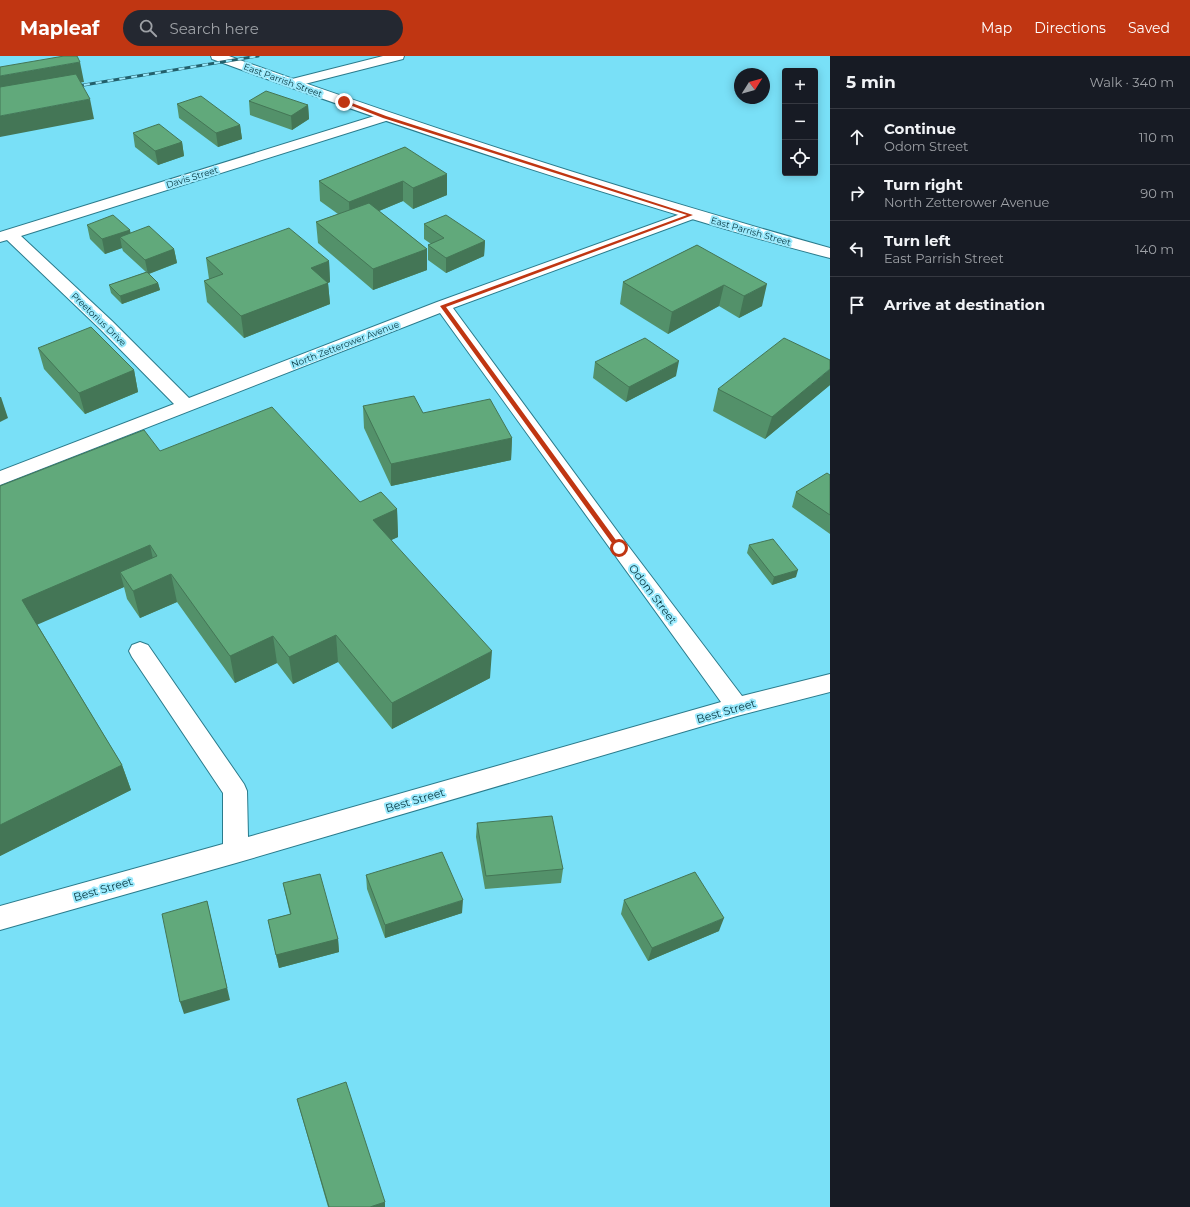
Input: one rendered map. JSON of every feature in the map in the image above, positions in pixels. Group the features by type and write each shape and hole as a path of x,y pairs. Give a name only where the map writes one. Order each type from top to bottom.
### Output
{"street":[{"name":"East Parrish Street","path":"217,56 384,117 691,215 830,254"},
{"path":"293,83 398,56"},
{"name":"Davis Street","path":"5,235 384,117"},
{"name":"North Zetterower Avenue","path":"0,478 443,306 691,215"},
{"name":"Preetorius Drive","path":"5,235 106,325 187,406"},
{"name":"Odom Street","path":"443,306 737,707"},
{"path":"140,651 235,791 236,852"},
{"name":"Best Street","path":"0,918 236,852 737,707 830,683"}],"building":[{"path":"64,56 77,56 80,62 0,76 0,67"},
{"path":"76,74 90,99 0,116 0,87"},
{"path":"266,91 308,105 291,116 249,101"},
{"path":"201,96 240,125 216,133 177,104"},
{"path":"159,124 182,142 155,151 133,133"},
{"path":"405,147 447,174 413,188 403,181 349,202 319,181"},
{"path":"369,203 427,249 373,269 316,222"},
{"path":"113,215 130,230 102,239 87,225"},
{"path":"446,215 485,241 446,258 428,245 444,238 424,224"},
{"path":"149,226 174,249 145,260 120,237"},
{"path":"289,228 329,261 311,268 328,283 241,316 204,281 223,274 206,258"},
{"path":"697,245 767,284 744,296 724,285 672,312 623,282"},
{"path":"147,272 158,283 120,296 109,285"},
{"path":"91,327 134,370 79,393 38,348"},
{"path":"645,338 679,361 629,387 595,362"},
{"path":"784,338 830,360 830,369 772,417 718,389"},
{"path":"414,396 423,413 490,399 512,438 391,464 363,406"},
{"path":"272,407 360,502 381,492 397,509 373,520 492,651 392,703 336,635 289,657 273,636 230,656 171,574 133,591 120,572 157,556 150,545 22,600 122,765 0,825 0,486 144,430 160,451"},
{"path":"827,473 830,475 830,515 796,492"},
{"path":"773,539 798,570 774,577 749,545"},
{"path":"552,816 563,869 486,876 477,823"},
{"path":"442,852 463,900 385,925 366,875"},
{"path":"695,872 724,918 652,948 624,900"},
{"path":"320,874 338,939 276,955 268,920 291,914 283,883"},
{"path":"207,901 227,988 180,1002 162,914"},
{"path":"346,1082 385,1202 370,1207 329,1207 297,1099"}],"railway":[{"path":"72,87 258,56"}],"route":[{"path":"344,102 384,117 691,215 443,306 619,548"}]}
